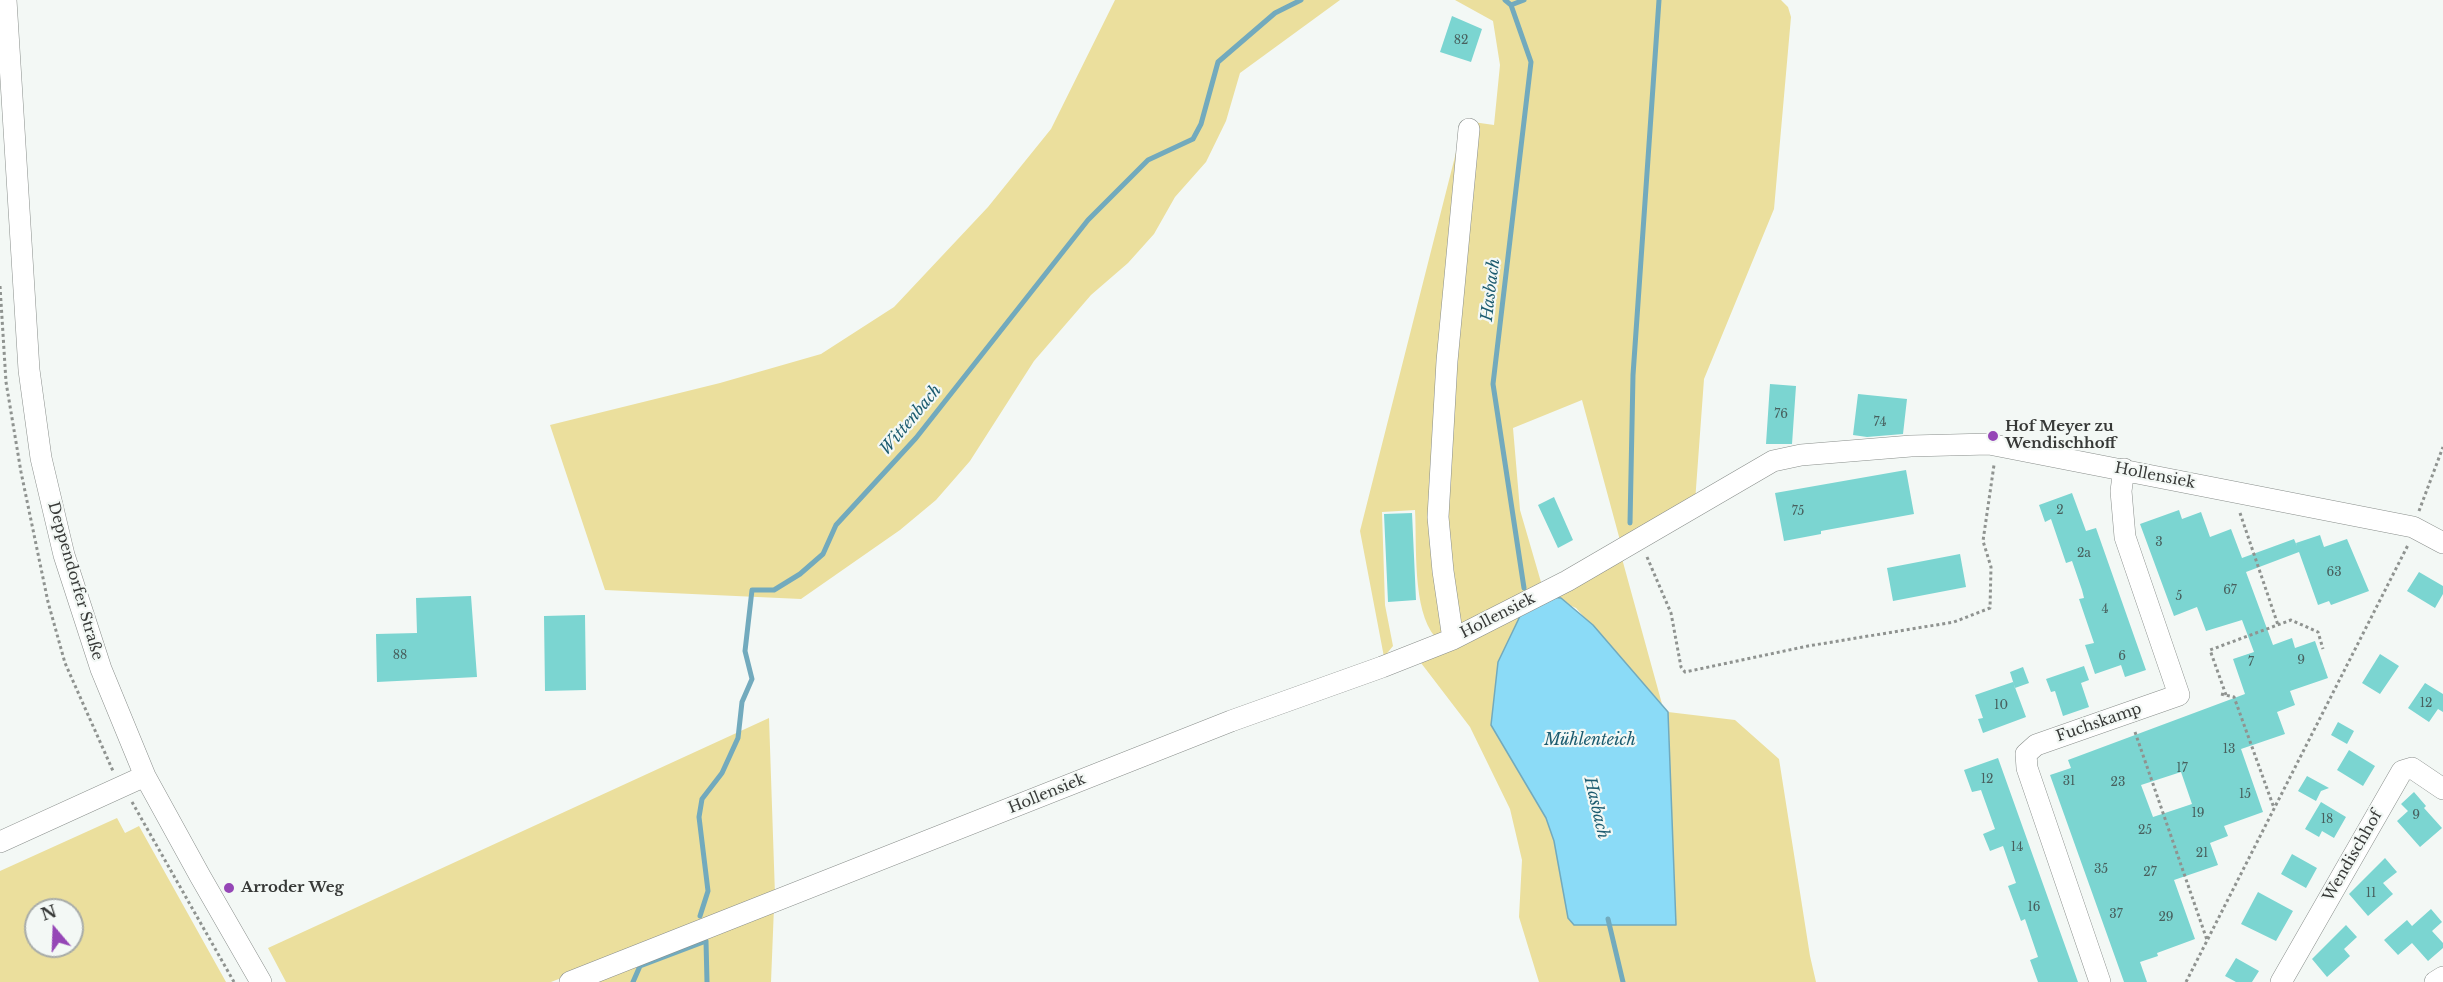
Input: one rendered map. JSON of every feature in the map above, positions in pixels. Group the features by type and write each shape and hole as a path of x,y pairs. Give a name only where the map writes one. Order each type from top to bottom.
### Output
{"street":[{"name":"Deppendorfer Straße","path":"6,0 28,370 41,458 64,555 101,669 145,776 261,982"},
{"path":"1453,639 1438,517 1447,361 1469,129"},
{"name":"Hollensiek","path":"570,982 1231,721 1382,668 1453,639 1566,581 1773,461 1801,455 1911,446 1989,444 2413,527 2443,543"},
{"name":"Fuchskamp","path":"2100,982 2027,768 2026,754 2036,745 2179,695 2125,537 2121,491 2124,469"},
{"name":"Wendischhof","path":"2281,982 2402,771 2412,768 2443,789"},
{"path":"0,842 145,776"},
{"path":"2435,982 2443,977"}],"path":[{"path":"2186,982 2412,538 2413,527 2443,447"},
{"path":"1627,546 1648,558 1671,613 1681,667 1684,672 1808,646 1954,622 1990,608 1991,567 1983,534 1994,464 1998,456 2012,448"},
{"path":"2236,492 2235,499 2278,625"},
{"path":"2274,808 2234,697 2224,695 2210,650 2291,620 2318,632 2323,648"},
{"path":"2128,713 2207,940"},
{"path":"122,785 234,982"}],"shaded area":[{"path":"1115,0 1340,0 1240,73 1226,121 1206,162 1175,197 1154,234 1128,263 1091,295 1034,361 970,461 936,500 900,530 801,599 605,590 550,425 720,383 821,354 894,307 988,207 1051,129"},
{"path":"1455,0 1781,0 1788,7 1791,17 1774,209 1704,379 1695,502 1621,544 1582,400 1513,428 1520,510 1543,589 1460,624 1447,515 1473,122 1494,125 1500,65 1493,21"},
{"path":"1464,121 1435,437 1445,635 1435,637 1422,610 1417,576 1415,510 1382,512 1385,605 1393,646 1384,657 1360,531"},
{"path":"1621,555 1662,704 1576,608 1551,597"},
{"path":"1522,612 1491,725 1546,818 1554,841 1676,925 1668,712 1735,720 1779,759 1816,982 1539,982 1519,917 1522,860 1510,809 1470,727 1418,659"},
{"path":"769,718 775,895 551,982 286,982 268,948"},
{"path":"117,818 125,833 139,826 226,982 0,982 0,871"},
{"path":"774,907 771,982 585,982"}],"water":[{"name":"Mühlenteich","path":"1551,597 1561,598 1593,625 1668,712 1676,925 1574,925 1568,918 1554,841 1546,818 1491,725 1498,662 1522,612"}],"building":[{"path":"1452,16 1482,29 1471,62 1440,52"},
{"path":"1770,384 1796,386 1792,444 1766,444"},
{"path":"1858,394 1907,399 1903,434 1867,437 1853,435"},
{"path":"1906,470 1914,514 1821,531 1821,534 1784,541 1775,493"},
{"path":"2072,493 2086,531 2096,528 2146,670 2125,677 2121,665 2095,674 2085,645 2094,643 2079,599 2084,598 2082,590 2072,561 2066,563 2051,519 2045,522 2039,505"},
{"path":"1554,497 1573,540 1558,548 1538,505"},
{"path":"2179,510 2182,519 2201,512 2210,537 2231,529 2242,558 2294,539 2297,546 2296,543 2320,535 2324,547 2347,539 2369,591 2331,605 2329,601 2318,605 2299,552 2246,572 2273,645 2292,638 2295,648 2315,641 2328,678 2290,691 2295,705 2277,712 2285,734 2241,749 2263,812 2224,826 2228,836 2210,843 2218,865 2174,880 2195,939 2140,962 2147,982 2124,982 2050,775 2071,768 2068,760 2245,694 2233,659 2254,652 2242,620 2206,631 2197,607 2174,616 2140,524","holes":["2181,772 2192,804 2153,817 2141,785"]},
{"path":"1412,513 1416,600 1388,602 1384,514"},
{"path":"1960,554 1966,587 1893,601 1887,568"},
{"path":"2419,572 2443,586 2443,594 2435,608 2407,591"},
{"path":"471,596 477,677 377,682 376,634 417,633 416,598"},
{"path":"585,615 586,690 545,691 544,616"},
{"path":"2380,654 2399,666 2380,694 2362,683"},
{"path":"2084,666 2089,680 2081,683 2089,707 2063,716 2055,691 2051,692 2046,679"},
{"path":"2023,667 2029,683 2015,688 2010,672"},
{"path":"2013,682 2026,717 1983,733 1978,719 1983,718 1975,695"},
{"path":"2425,683 2443,694 2443,712 2438,709 2429,722 2408,708"},
{"path":"2338,722 2354,731 2347,744 2331,735"},
{"path":"2349,750 2375,766 2363,786 2337,770"},
{"path":"1998,758 2078,982 2038,982 2030,960 2038,957 2025,919 2021,921 2008,886 2016,883 2003,846 1990,851 1983,834 1995,829 1981,790 1972,792 1964,770"},
{"path":"2307,776 2329,788 2321,791 2316,801 2298,791"},
{"path":"2414,792 2426,806 2424,808 2442,828 2420,847 2397,821 2408,811 2401,804"},
{"path":"2321,802 2346,817 2334,838 2322,831 2319,837 2305,829"},
{"path":"2292,854 2317,868 2306,888 2281,874"},
{"path":"2385,858 2397,872 2383,883 2393,894 2368,916 2349,894"},
{"path":"2258,892 2293,911 2276,941 2241,924"},
{"path":"2431,909 2442,922 2432,931 2443,943 2443,948 2428,961 2412,943 2398,955 2384,940 2407,920 2412,926"},
{"path":"2346,925 2357,937 2344,949 2350,956 2327,977 2312,959"},
{"path":"2236,958 2259,971 2252,982 2236,982 2225,976"}],"waterway":[{"name":"Wittenbach","path":"700,916 708,891 699,817 702,799 722,773 738,738 742,702 752,679 745,651 752,590 774,590 800,574 823,554 836,525 916,438 1088,220 1148,160 1193,139 1201,124 1218,62 1275,13 1301,0"},
{"name":"Hasbach","path":"1505,0 1511,5 1531,62 1493,384 1524,588"},
{"path":"1511,5 1524,0"},
{"path":"1630,523 1633,375 1659,0"},
{"name":"Hasbach","path":"1608,919 1623,982"},
{"name":"Wittenbach","path":"633,982 640,966 706,941 707,982"}],"place":[{"name":"Hof Meyer zu Wendischhoff","path":"1993,436"},
{"name":"Arroder Weg","path":"229,888"}]}
